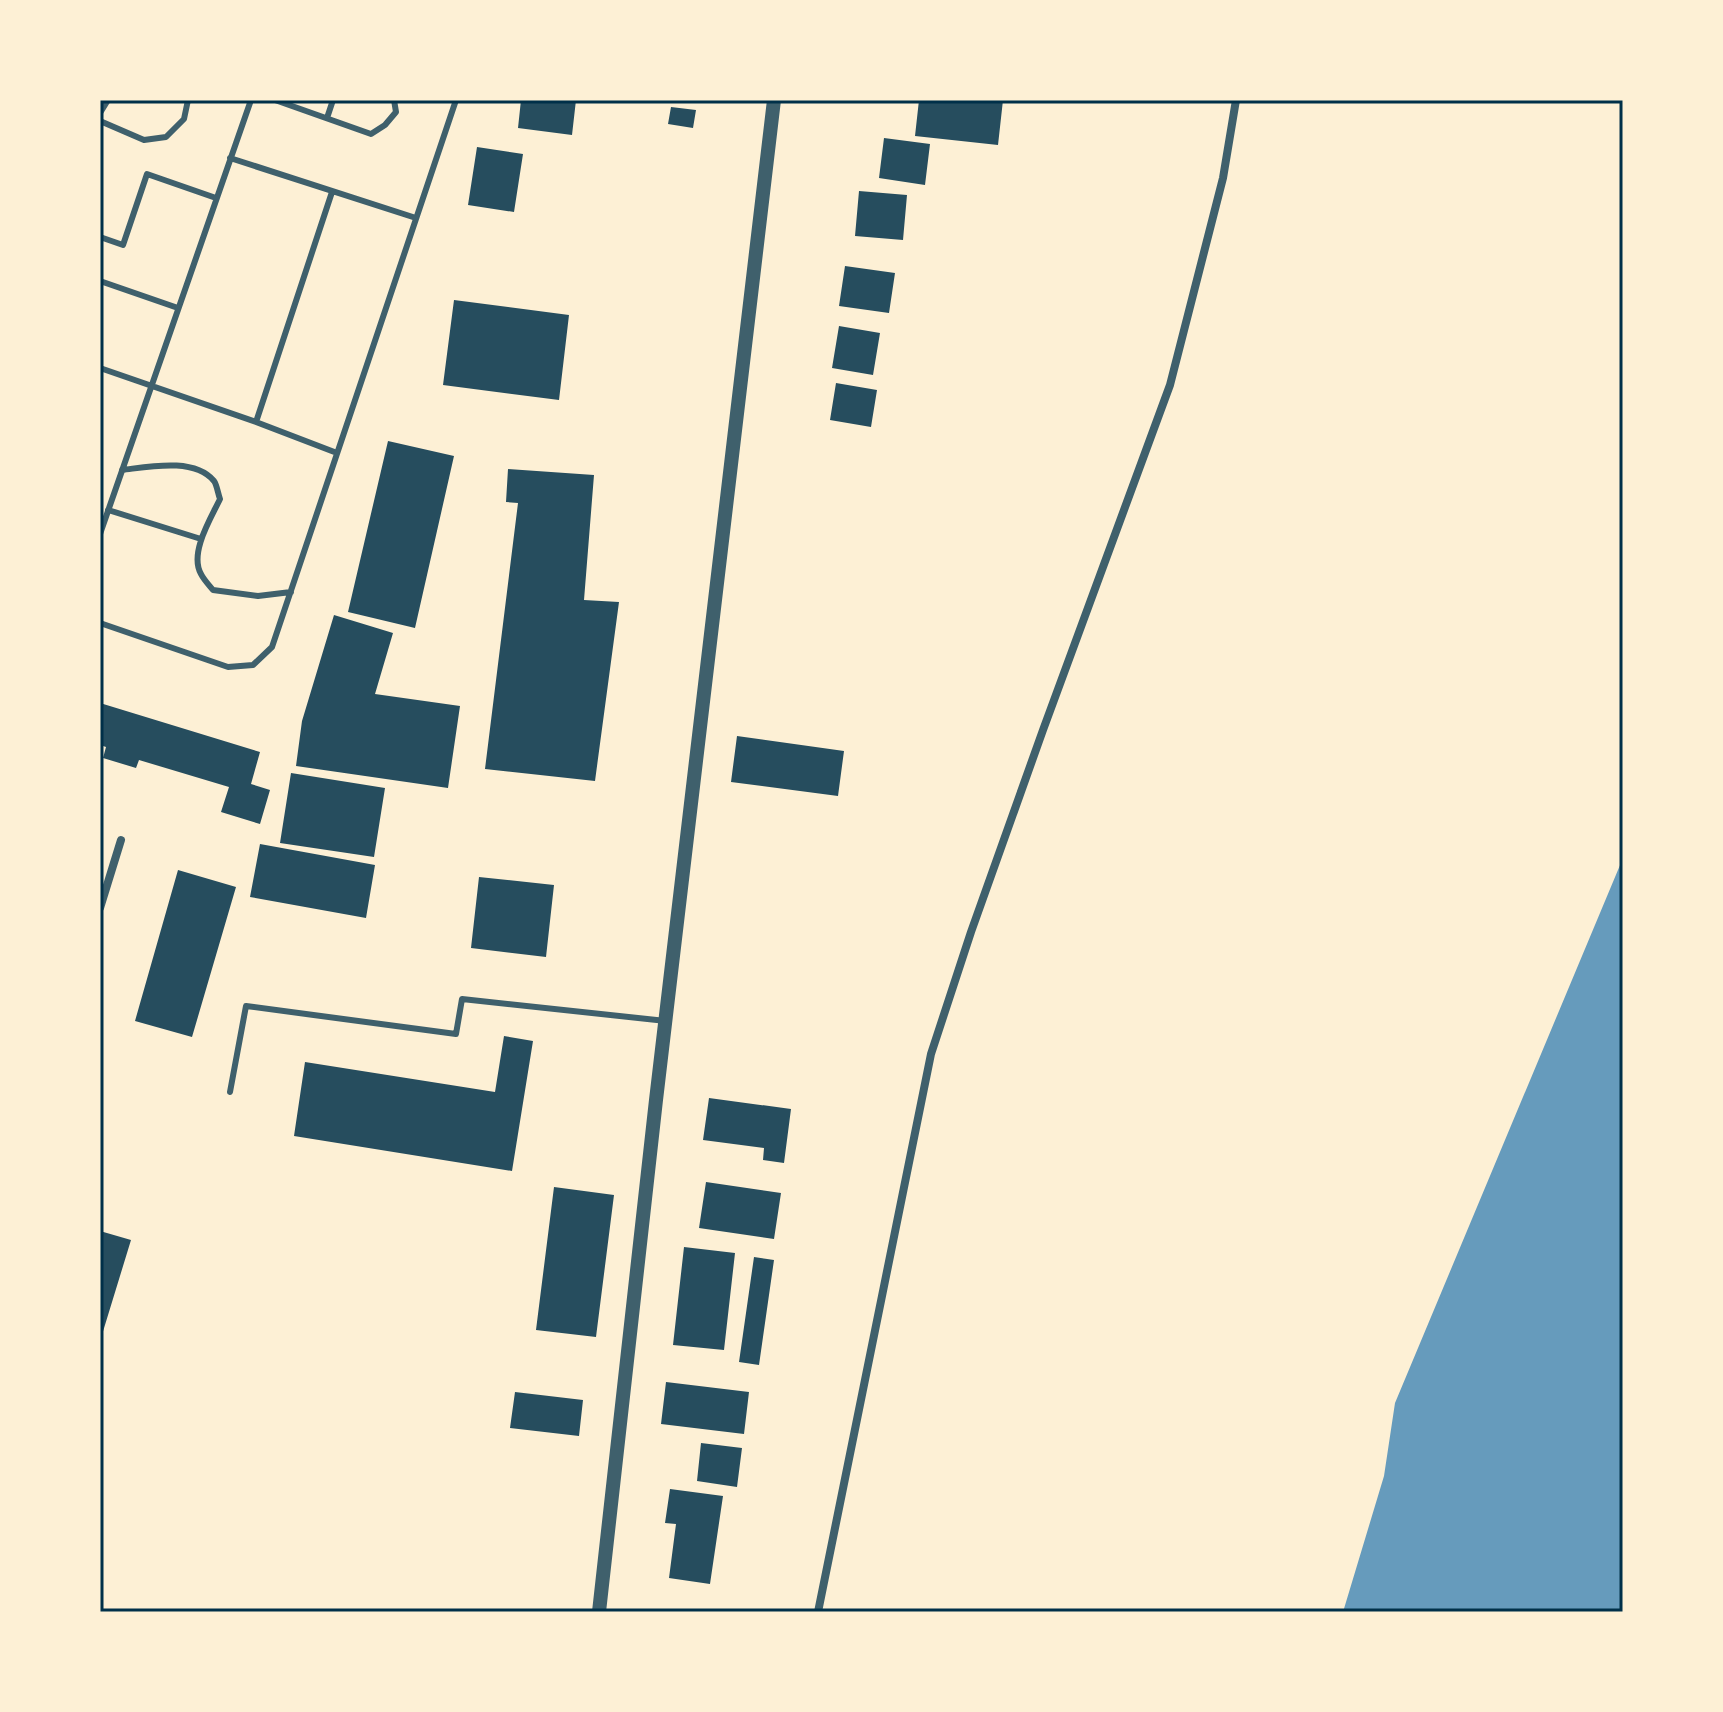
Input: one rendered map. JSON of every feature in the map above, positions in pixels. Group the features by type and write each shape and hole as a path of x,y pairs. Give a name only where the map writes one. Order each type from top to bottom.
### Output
{"street":[{"path":"599,1612 774,100"},
{"path":"818,1612 931,1054 1032,758 1170,385 1223,178 1236,100"},
{"path":"100,908 121,840"}],"lane":[{"path":"100,113 108,100"},
{"path":"100,121 144,140 166,137 184,119 188,100"},
{"path":"100,534 251,100"},
{"path":"275,100 371,134 385,125 396,112 394,100"},
{"path":"327,118 333,100"},
{"path":"100,623 228,667 253,665 272,647 456,100"},
{"path":"230,158 416,218"},
{"path":"100,237 123,245 147,174 216,198"},
{"path":"256,422 332,192"},
{"path":"100,281 178,308"},
{"path":"100,368 337,453"},
{"path":"122,470 173,465 198,470 214,481 220,499 201,539 197,555 199,572 213,590 258,596 291,592"},
{"path":"108,510 201,539"},
{"path":"230,1092 246,1006 456,1034 462,999 666,1021"}],"water":[{"path":"1623,858 1623,1612 1343,1612 1384,1476 1395,1403"}],"building":[{"path":"521,100 576,100 572,135 518,128"},
{"path":"919,100 1003,100 998,145 915,136"},
{"path":"671,107 696,110 693,128 668,124"},
{"path":"884,138 930,144 925,185 879,178"},
{"path":"477,147 523,154 514,212 468,205"},
{"path":"859,191 907,195 903,240 855,236"},
{"path":"845,266 895,273 889,313 839,306"},
{"path":"454,300 569,315 559,400 443,385"},
{"path":"839,326 880,333 873,375 832,368"},
{"path":"836,383 877,390 871,427 830,420"},
{"path":"388,441 454,456 415,628 348,612"},
{"path":"508,469 594,475 584,600 619,602 595,781 485,769 518,503 506,502"},
{"path":"334,615 393,633 375,694 460,706 448,788 296,766 302,721"},
{"path":"100,703 260,752 251,784 270,790 260,824 221,812 229,787 139,760 136,768 103,758 106,747 100,745"},
{"path":"737,736 844,751 838,796 731,782"},
{"path":"291,773 385,788 374,857 280,843"},
{"path":"260,844 375,865 366,918 250,897"},
{"path":"178,870 236,887 192,1037 135,1021"},
{"path":"479,877 554,885 546,957 471,948"},
{"path":"504,1036 533,1041 512,1171 294,1136 305,1062 495,1092"},
{"path":"709,1098 791,1109 784,1163 763,1160 764,1148 703,1140"},
{"path":"706,1182 781,1193 774,1239 699,1228"},
{"path":"554,1187 614,1195 596,1337 536,1330"},
{"path":"100,1231 131,1240 101,1338 100,1338"},
{"path":"684,1247 735,1253 724,1350 673,1345"},
{"path":"754,1257 774,1260 759,1365 739,1362"},
{"path":"666,1382 749,1392 744,1434 661,1424"},
{"path":"515,1392 583,1400 579,1436 510,1428"},
{"path":"701,1443 742,1448 737,1487 697,1481"},
{"path":"670,1489 723,1496 710,1584 669,1578 676,1524 665,1523"}]}
